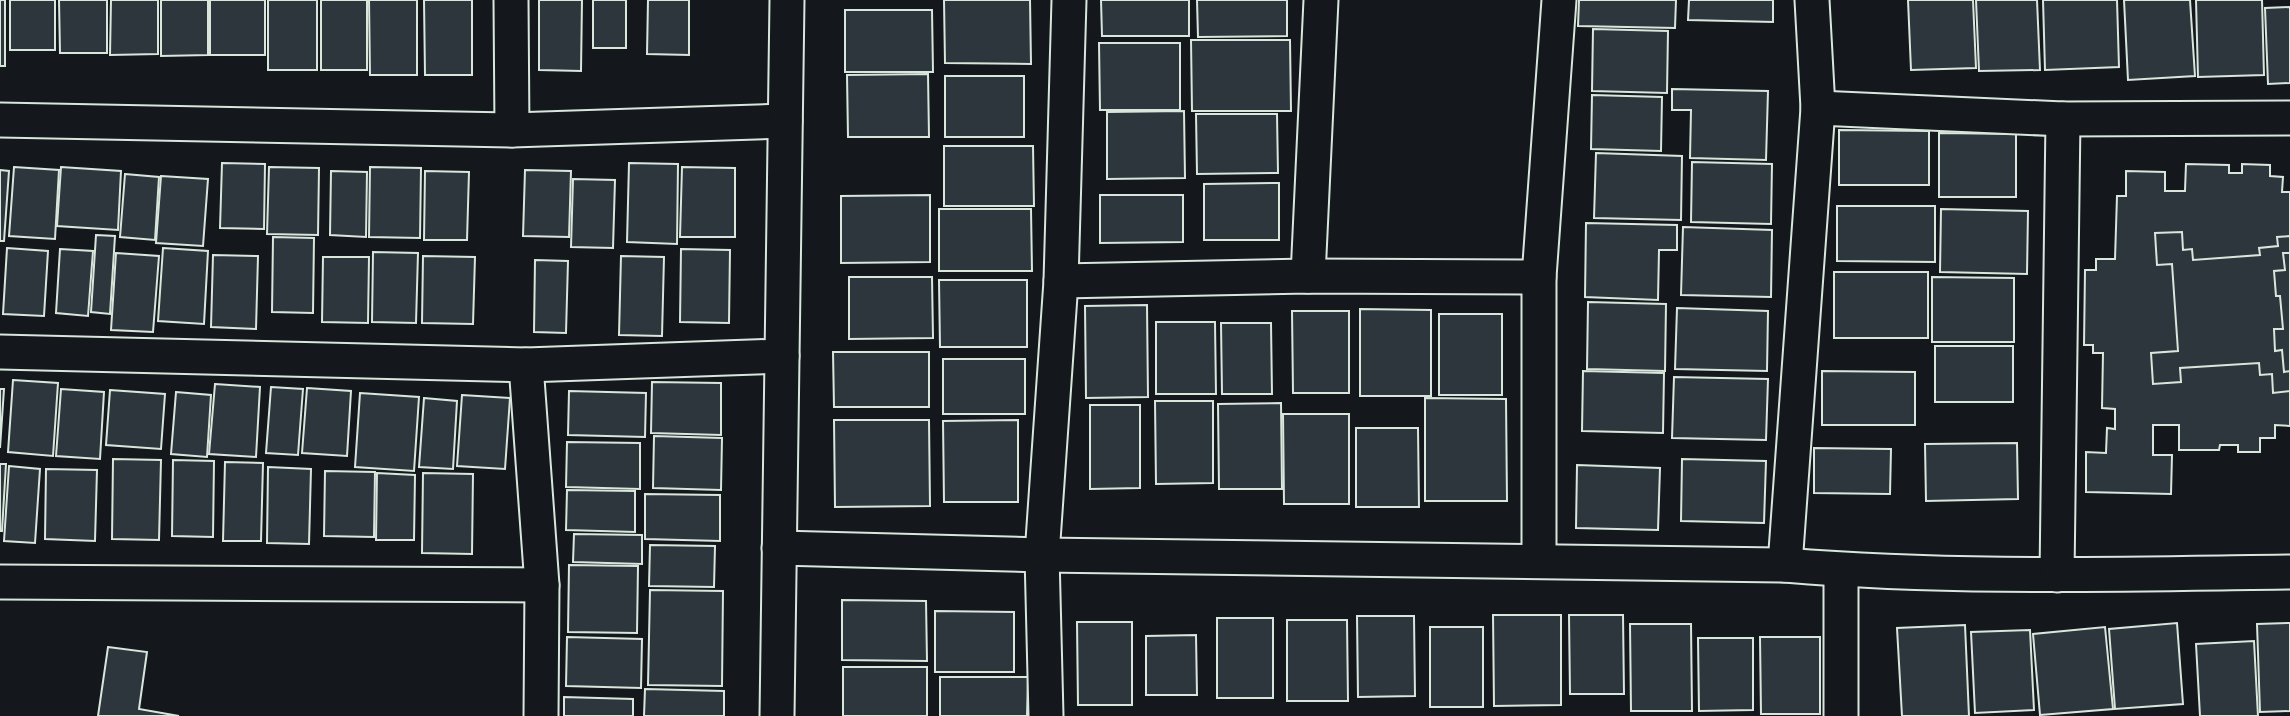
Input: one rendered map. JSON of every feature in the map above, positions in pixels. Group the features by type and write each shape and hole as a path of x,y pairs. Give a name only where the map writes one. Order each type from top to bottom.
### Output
{"street":[{"path":"511,0 512,130"},
{"path":"777,716 787,0"},
{"path":"1046,716 1042,555 1060,281 1069,0"},
{"path":"1308,276 1321,0"},
{"path":"1539,561 1539,277 1559,0"},
{"path":"1785,565 1818,108 1812,0"},
{"path":"1818,108 2063,119 2290,118"},
{"path":"2057,575 2063,119"},
{"path":"0,120 512,130 785,121"},
{"path":"1060,281 1308,276 1539,277"},
{"path":"0,352 526,365 782,356"},
{"path":"526,365 542,585 541,716"},
{"path":"779,548 1042,555 1785,565 1842,570 2057,575 2290,572"},
{"path":"1841,716 1842,570"},
{"path":"0,582 542,585"}],"building":[{"path":"0,0 5,0 5,66 0,66"},
{"path":"10,0 55,0 55,50 10,50"},
{"path":"59,0 107,0 107,53 60,53"},
{"path":"111,0 158,0 158,54 110,55"},
{"path":"161,0 208,0 208,55 161,56"},
{"path":"210,0 265,0 265,55 210,55"},
{"path":"268,0 317,0 317,70 268,70"},
{"path":"321,0 367,0 367,70 321,70"},
{"path":"369,0 417,0 417,75 370,75"},
{"path":"424,0 472,0 472,75 425,75"},
{"path":"539,0 582,0 581,71 539,70"},
{"path":"593,0 626,0 626,48 593,48"},
{"path":"648,0 689,0 689,55 647,54"},
{"path":"944,0 1030,0 1031,64 945,63"},
{"path":"1101,0 1189,0 1189,36 1102,36"},
{"path":"1197,0 1287,0 1287,36 1198,37"},
{"path":"1579,0 1676,0 1675,28 1578,26"},
{"path":"1689,0 1773,0 1773,22 1688,20"},
{"path":"1908,0 1973,0 1976,68 1911,70"},
{"path":"1976,0 2037,0 2040,70 1979,71"},
{"path":"2043,0 2117,0 2119,67 2045,70"},
{"path":"2124,0 2190,0 2195,76 2128,80"},
{"path":"2196,0 2262,0 2264,75 2198,77"},
{"path":"2290,7 2290,83 2268,84 2265,8"},
{"path":"845,10 932,10 933,72 845,72"},
{"path":"1593,29 1668,31 1667,93 1592,91"},
{"path":"1191,40 1290,40 1291,111 1192,111"},
{"path":"1099,43 1180,43 1180,110 1100,110"},
{"path":"928,74 929,137 848,137 847,75"},
{"path":"945,76 1024,76 1024,137 945,137"},
{"path":"1672,89 1768,91 1766,160 1690,158 1691,110 1672,110"},
{"path":"1592,95 1662,97 1661,151 1591,149"},
{"path":"1184,111 1185,178 1107,179 1107,112"},
{"path":"1196,114 1277,114 1278,173 1197,174"},
{"path":"1839,130 1929,131 1929,185 1839,185"},
{"path":"1939,133 2016,134 2016,197 1939,197"},
{"path":"944,146 1033,146 1034,206 944,206"},
{"path":"1596,153 1682,156 1681,220 1594,218"},
{"path":"1692,162 1772,164 1771,224 1691,222"},
{"path":"222,163 265,164 264,229 220,228"},
{"path":"629,163 678,164 677,244 627,242"},
{"path":"2186,164 2229,165 2229,173 2242,173 2242,164 2270,165 2270,176 2283,177 2282,192 2290,192 2290,426 2275,425 2275,438 2260,438 2260,452 2238,452 2238,445 2220,445 2219,450 2179,450 2179,425 2153,425 2153,455 2172,455 2171,494 2086,492 2086,452 2106,453 2107,428 2115,429 2115,409 2102,408 2103,353 2093,353 2093,345 2084,345 2085,270 2096,270 2096,259 2115,259 2117,196 2126,196 2126,171 2165,172 2165,191 2185,191"},
{"path":"14,167 59,170 55,239 9,236"},
{"path":"61,167 121,171 118,230 57,226"},
{"path":"269,167 319,168 318,235 267,234"},
{"path":"370,167 421,168 420,238 369,237"},
{"path":"682,167 735,168 735,237 680,237"},
{"path":"0,170 9,171 4,241 0,241"},
{"path":"525,170 571,171 569,237 523,236"},
{"path":"331,171 367,172 366,237 330,235"},
{"path":"425,171 469,172 467,240 424,240"},
{"path":"125,174 159,177 155,240 120,237"},
{"path":"161,176 208,179 203,246 156,243"},
{"path":"573,179 615,180 613,248 571,247"},
{"path":"1279,183 1279,240 1204,240 1204,184"},
{"path":"930,195 930,262 841,263 841,196"},
{"path":"1100,195 1183,195 1183,242 1100,243"},
{"path":"1837,206 1935,206 1935,262 1837,261"},
{"path":"939,209 1031,209 1032,271 939,271"},
{"path":"1941,209 2028,211 2027,274 1940,272"},
{"path":"1586,223 1677,225 1677,250 1659,250 1658,300 1585,297"},
{"path":"1683,227 1772,230 1771,297 1681,295"},
{"path":"2182,232 2183,250 2192,249 2193,260 2260,255 2259,248 2278,246 2277,237 2290,236 2290,253 2283,253 2285,270 2274,271 2283,329 2274,329 2275,351 2282,350 2284,372 2290,371 2290,391 2273,393 2272,374 2260,375 2259,363 2180,368 2181,382 2153,384 2151,353 2178,351 2172,264 2157,265 2155,233"},
{"path":"96,235 115,236 110,314 91,312"},
{"path":"273,237 314,238 313,313 272,312"},
{"path":"7,248 48,251 44,316 3,314"},
{"path":"163,248 208,251 204,324 158,321"},
{"path":"60,249 93,251 88,316 56,313"},
{"path":"681,249 730,250 729,323 680,322"},
{"path":"373,252 418,253 416,323 372,322"},
{"path":"116,253 159,256 153,332 111,330"},
{"path":"213,255 258,256 256,329 211,327"},
{"path":"423,256 475,257 473,324 422,323"},
{"path":"621,256 664,257 662,336 619,335"},
{"path":"323,257 369,257 368,323 322,322"},
{"path":"535,260 568,261 566,333 534,332"},
{"path":"1834,272 1928,272 1928,338 1834,338"},
{"path":"849,277 932,277 933,338 849,339"},
{"path":"1932,277 2014,278 2014,342 1932,342"},
{"path":"939,280 1027,280 1027,347 940,347"},
{"path":"1588,302 1666,304 1665,371 1587,369"},
{"path":"1147,305 1148,397 1086,398 1085,306"},
{"path":"1677,308 1768,311 1767,371 1675,369"},
{"path":"1360,309 1431,310 1431,396 1360,396"},
{"path":"1292,311 1349,311 1349,393 1293,393"},
{"path":"1439,314 1502,314 1502,395 1439,395"},
{"path":"1156,322 1215,322 1216,394 1156,394"},
{"path":"1221,323 1271,323 1272,394 1222,394"},
{"path":"1935,346 2013,346 2013,402 1935,402"},
{"path":"833,352 929,352 929,407 834,407"},
{"path":"943,359 1025,359 1025,414 943,414"},
{"path":"1583,371 1664,373 1663,433 1582,431"},
{"path":"1822,371 1915,372 1915,425 1822,425"},
{"path":"1674,377 1768,379 1766,440 1672,438"},
{"path":"13,380 58,383 53,456 8,452"},
{"path":"652,382 721,383 721,435 651,433"},
{"path":"215,384 260,387 256,457 209,454"},
{"path":"271,387 303,389 298,455 266,453"},
{"path":"307,388 351,391 347,456 302,453"},
{"path":"0,389 4,389 0,448"},
{"path":"61,389 104,392 100,459 56,456"},
{"path":"110,390 165,394 161,449 106,445"},
{"path":"569,391 646,393 645,437 568,435"},
{"path":"176,392 211,395 207,457 171,454"},
{"path":"360,393 419,397 414,471 355,467"},
{"path":"462,395 510,398 505,469 457,466"},
{"path":"424,398 457,401 453,469 419,467"},
{"path":"1425,398 1506,399 1507,501 1425,501"},
{"path":"1155,401 1213,401 1213,483 1156,484"},
{"path":"1281,403 1282,489 1219,489 1218,404"},
{"path":"1090,405 1140,405 1140,488 1090,489"},
{"path":"1283,414 1349,414 1349,504 1284,504"},
{"path":"834,420 929,420 930,506 835,507"},
{"path":"1018,420 1018,502 944,502 943,421"},
{"path":"1356,428 1418,428 1419,507 1356,507"},
{"path":"654,436 722,438 721,490 653,488"},
{"path":"567,442 640,443 640,489 566,487"},
{"path":"2017,443 2018,499 1926,501 1925,444"},
{"path":"1814,448 1891,449 1890,494 1814,493"},
{"path":"113,459 161,460 159,540 112,539"},
{"path":"1682,459 1766,461 1764,523 1681,521"},
{"path":"173,460 214,461 213,537 172,536"},
{"path":"225,462 263,463 261,541 223,541"},
{"path":"0,464 6,464 2,531 0,531"},
{"path":"1577,465 1660,468 1658,530 1576,528"},
{"path":"9,466 40,469 35,543 4,541"},
{"path":"268,467 311,469 309,544 267,543"},
{"path":"46,469 97,470 95,541 45,539"},
{"path":"325,471 375,472 374,537 324,536"},
{"path":"377,473 415,475 414,540 376,540"},
{"path":"423,473 473,474 472,554 422,553"},
{"path":"567,490 635,491 635,532 566,530"},
{"path":"645,494 720,495 720,541 645,539"},
{"path":"574,534 642,535 642,564 573,562"},
{"path":"650,545 715,546 714,587 649,586"},
{"path":"569,565 638,566 637,633 568,632"},
{"path":"650,590 723,591 722,686 648,685"},
{"path":"842,600 926,601 927,661 842,660"},
{"path":"935,611 1014,612 1014,672 935,672"},
{"path":"1493,615 1561,615 1561,705 1494,706"},
{"path":"1569,615 1623,615 1624,694 1570,694"},
{"path":"1357,616 1414,616 1415,696 1358,697"},
{"path":"1217,618 1273,618 1273,698 1217,698"},
{"path":"1287,620 1347,620 1348,701 1287,701"},
{"path":"1077,622 1132,622 1132,705 1078,705"},
{"path":"2177,623 2183,704 2115,709 2109,629"},
{"path":"2290,623 2290,711 2260,712 2257,624"},
{"path":"1630,624 1691,624 1692,711 1631,711"},
{"path":"1965,625 1969,716 1902,716 1897,628"},
{"path":"1430,627 1483,627 1483,707 1430,707"},
{"path":"2105,627 2113,709 2040,715 2033,634"},
{"path":"2030,630 2034,710 1975,713 1971,632"},
{"path":"1196,635 1197,695 1146,695 1146,636"},
{"path":"567,637 642,639 641,688 566,686"},
{"path":"1760,637 1820,637 1820,714 1761,714"},
{"path":"1698,638 1753,638 1753,710 1699,711"},
{"path":"2254,641 2258,716 2200,716 2196,644"},
{"path":"108,647 147,652 139,709 179,716 98,716"},
{"path":"843,667 927,667 927,716 843,716"},
{"path":"940,677 1028,677 1027,716 940,716"},
{"path":"645,689 724,691 724,716 644,716"},
{"path":"564,697 633,699 633,716 564,716"}]}
